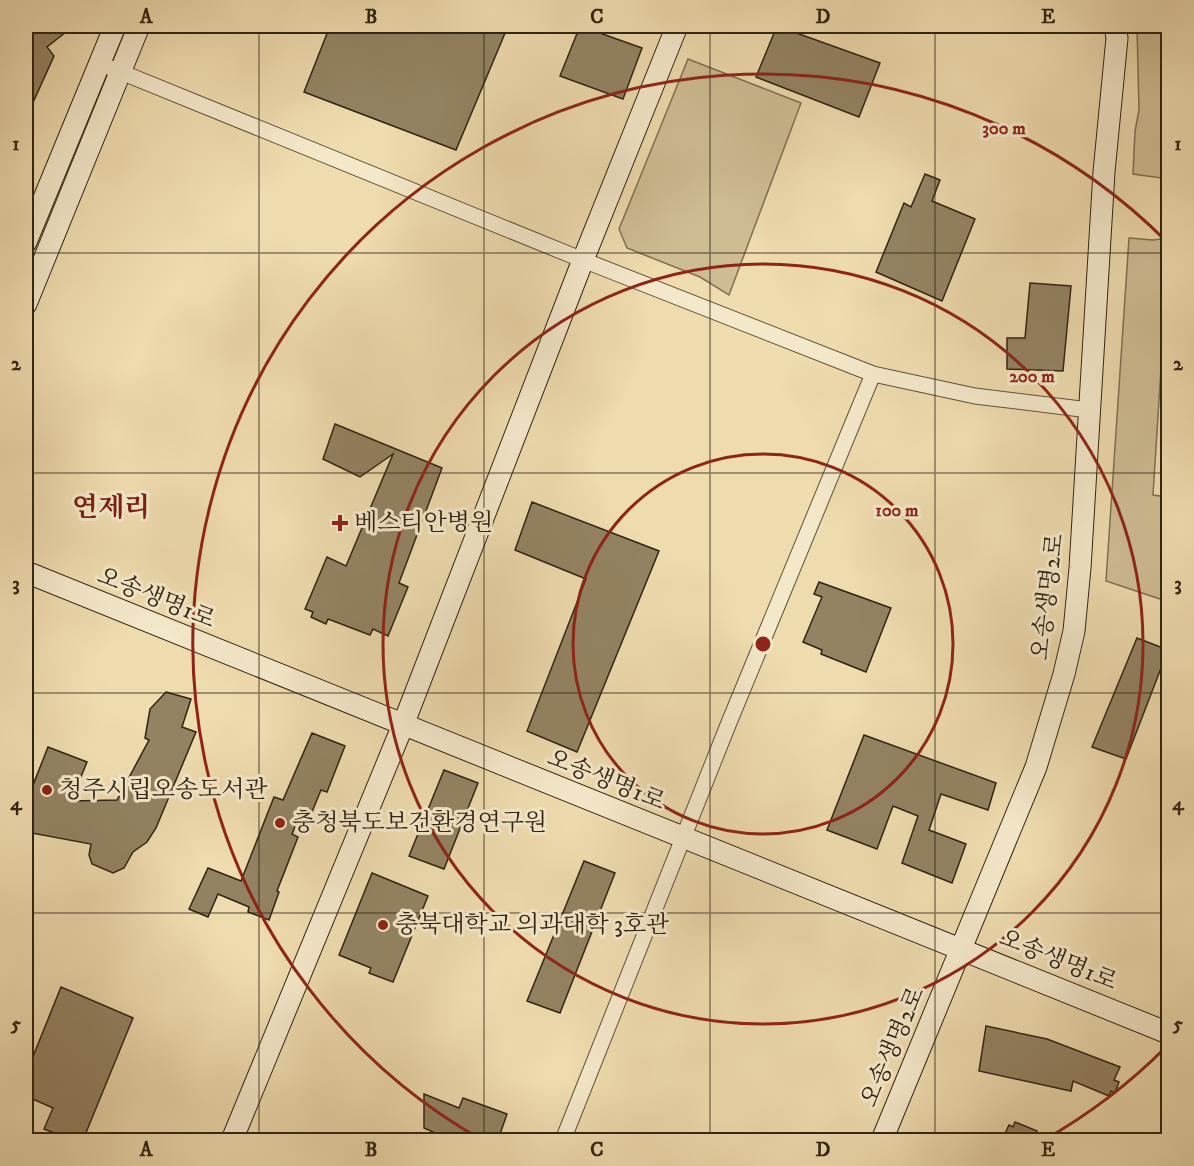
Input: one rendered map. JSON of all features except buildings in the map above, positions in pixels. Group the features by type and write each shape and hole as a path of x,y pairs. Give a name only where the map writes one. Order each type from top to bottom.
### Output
{"street":[{"path":"26,242 115,26"},
{"path":"26,304 139,26"},
{"path":"232,1140 403,725 583,260 677,26"},
{"name":"오송생명2로","path":"882,1140 1036,767 1064,674 1074,631 1080,568 1104,172 1117,38 1115,26"},
{"path":"100,64 583,260 873,374 975,396 1089,410"},
{"path":"563,1140 873,374"},
{"name":"오송생명1로","path":"26,573 1168,1033"}],"shaded area":[{"path":"1137,26 1168,26 1168,179 1133,174 1135,131 1139,110"},
{"path":"688,59 801,103 729,295 700,277 627,248 619,229"},
{"path":"1129,238 1153,240 1168,238 1168,321 1164,321 1153,495 1168,497 1168,603 1106,581"}],"place":[{"name":"베스티안병원","path":"340,523"},
{"name":"청주시립오송도서관","path":"47,790"},
{"name":"충청북도보건환경연구원","path":"280,823"},
{"name":"충북대학교 의과대학 3호관","path":"383,925"}],"district":[{"name":"연제리","path":"111,508"}]}
